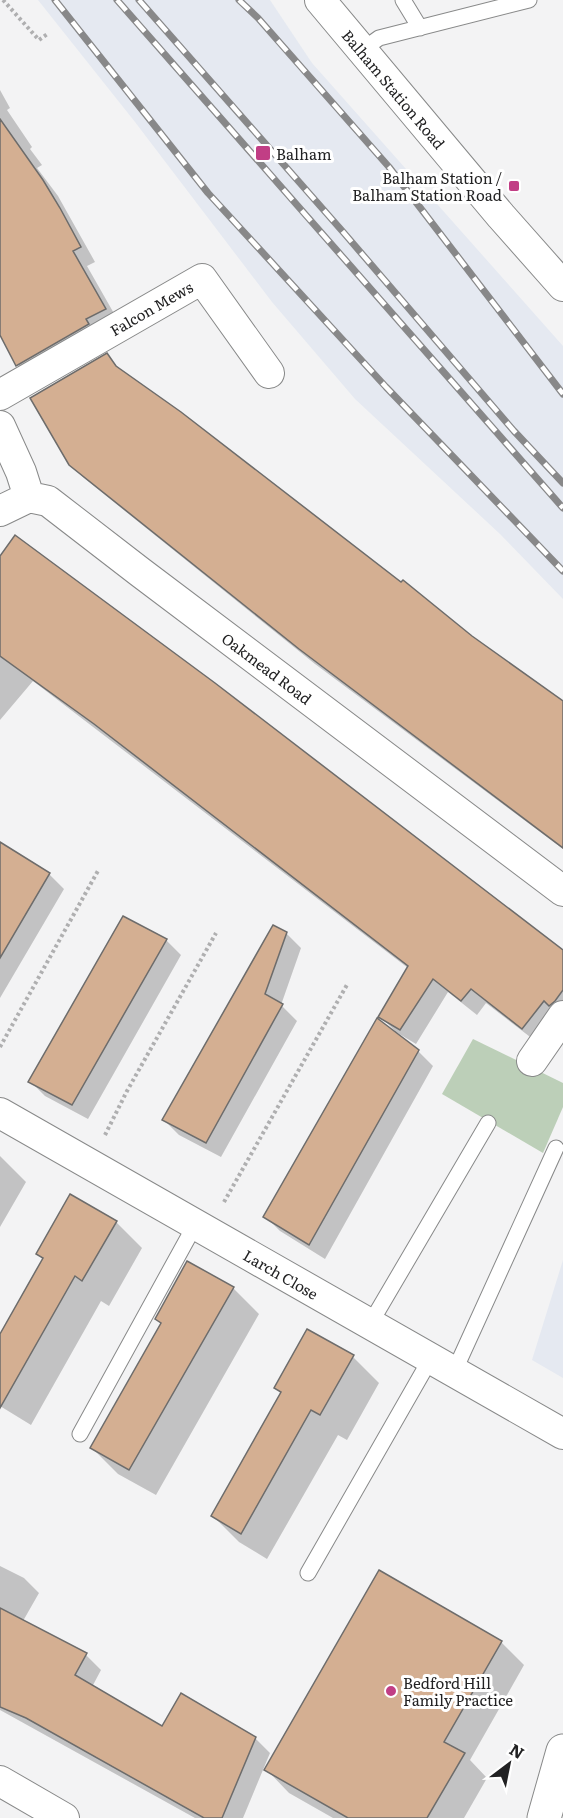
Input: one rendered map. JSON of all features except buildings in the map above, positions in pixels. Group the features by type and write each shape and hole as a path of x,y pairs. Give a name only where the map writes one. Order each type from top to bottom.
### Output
{"main road":[{"path":"544,1818 563,1751"}],"street":[{"name":"Balham Station Road","path":"320,0 563,286"},
{"name":"Falcon Mews","path":"0,395 202,279 269,373"},
{"path":"0,426 21,472 29,497 0,511"},
{"name":"Oakmead Road","path":"29,497 48,501 563,891"},
{"path":"532,1061 563,1016"},
{"name":"Larch Close","path":"0,1113 563,1434"},
{"path":"0,1781 64,1818"}],"lane":[{"path":"403,0 420,28"},
{"path":"361,51 379,38 420,28 487,6 529,0"},
{"path":"370,1324 488,1123"},
{"path":"308,1573 442,1365 556,1148"},
{"path":"80,1434 201,1228"}],"path":[{"path":"3,0 39,40 49,33"},
{"path":"0,1047 99,869"},
{"path":"90,1165 127,1091 216,933"},
{"path":"201,1228 348,983"}],"shaded area":[{"path":"38,0 270,0 312,63 563,346 563,599 500,534 355,399 272,302 135,122"},
{"path":"563,1260 563,1378 532,1360"}],"green space":[{"path":"473,1039 563,1083 563,1107 543,1153 442,1094"}],"railway":[{"path":"55,0 208,193 386,387 563,571"},
{"path":"117,0 563,508"},
{"path":"139,0 514,431 563,483"},
{"path":"239,0 258,18 389,167 563,394"}],"place":[{"name":"Balham","path":"263,153"},
{"name":"Balham Station / Balham Station Road","path":"514,186"},
{"name":"Bedford Hill Family Practice","path":"391,1691"}]}
